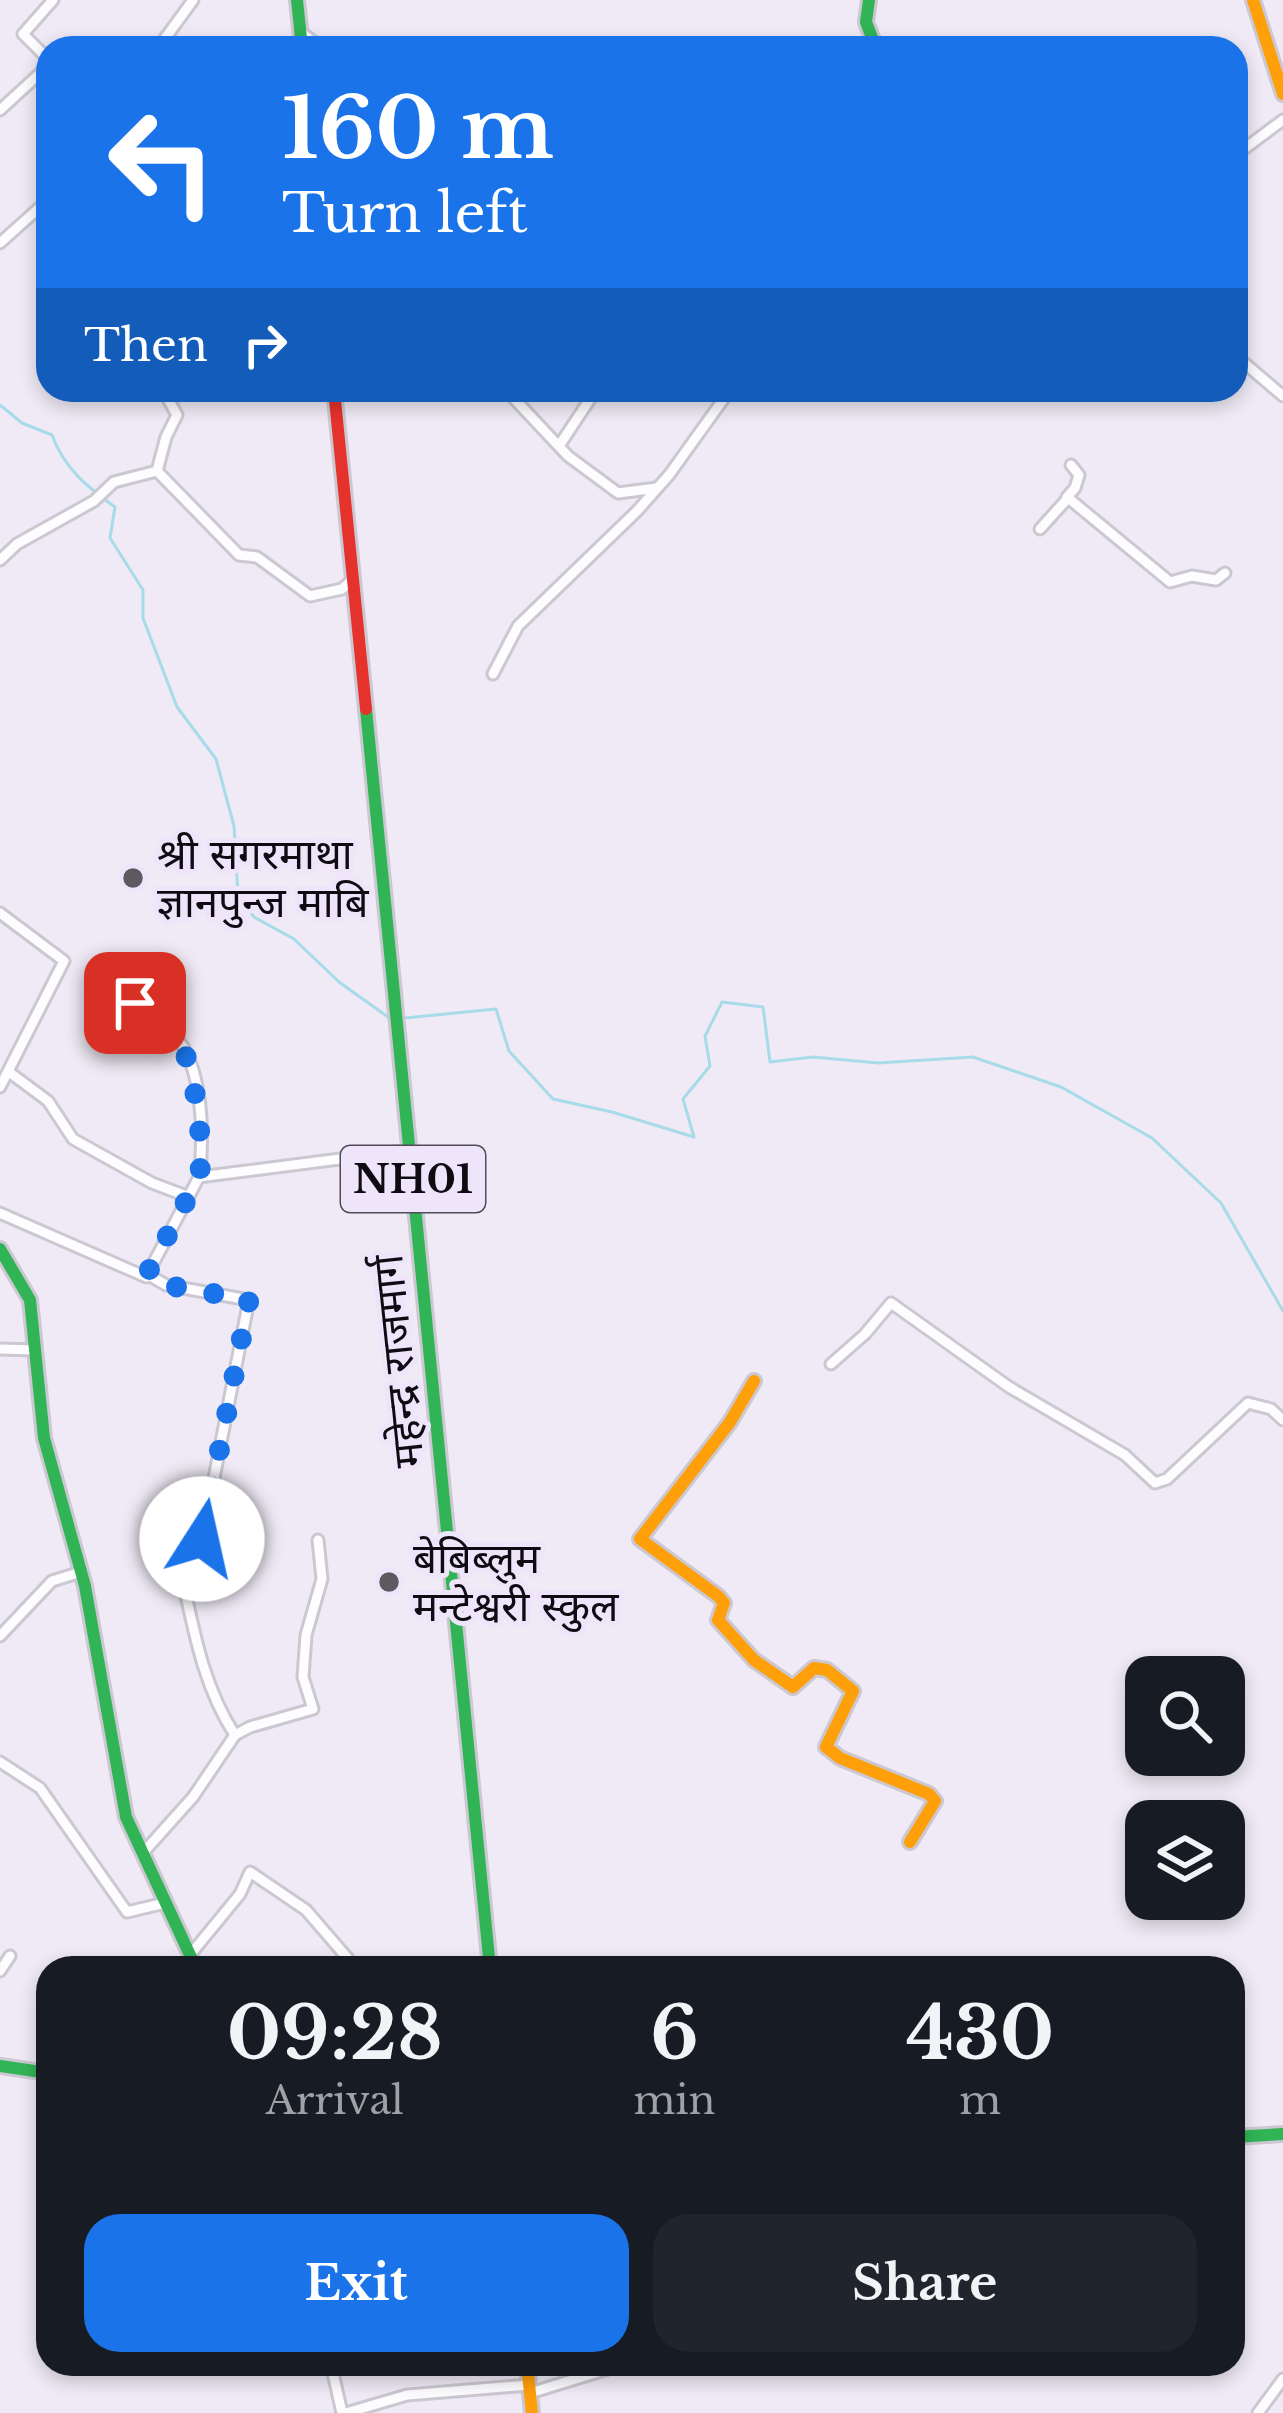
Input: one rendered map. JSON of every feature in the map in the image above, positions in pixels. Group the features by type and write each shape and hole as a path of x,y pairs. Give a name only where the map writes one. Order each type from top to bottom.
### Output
{"main road":[{"path":"297,0 301,36"},
{"path":"869,0 866,22 871,36"},
{"path":"1253,0 1283,94"},
{"name":"महेन्द्र राजमार्ग","path":"335,402 489,1956"},
{"path":"0,1249 30,1300 44,1438 81,1572 125,1816 191,1956"},
{"path":"754,1381 740,1411 671,1491 640,1538 718,1596 724,1603 718,1620 754,1660 793,1688 814,1668 827,1670 853,1691 826,1747 840,1758 929,1794 935,1801 910,1842"},
{"path":"0,2066 36,2071"},
{"path":"1245,2136 1283,2134"},
{"path":"528,2376 532,2413"}],"street":[{"path":"36,49 23,34 52,0"},
{"path":"167,36 193,0"},
{"path":"301,32 306,36"},
{"path":"0,110 36,75"},
{"path":"1248,146 1283,120"},
{"path":"0,243 36,212"},
{"path":"1248,366 1283,396"},
{"path":"157,471 177,415 170,402"},
{"path":"517,402 559,446 618,493 657,488"},
{"path":"559,446 588,402"},
{"path":"494,674 518,626 657,488 721,402"},
{"path":"1040,529 1068,498 1079,475 1071,465"},
{"path":"0,560 17,544 94,501 114,482 157,471"},
{"path":"157,471 239,555 256,557 310,596 342,589 354,578"},
{"path":"1068,498 1170,582 1192,576 1216,580 1225,573"},
{"path":"0,913 64,961 0,1087"},
{"path":"0,1213 146,1277 199,1177 200,1122 187,1056 178,1041 135,1003"},
{"path":"9,1072 48,1101 73,1139 152,1184 189,1197"},
{"path":"199,1177 410,1150"},
{"path":"147,1274 166,1285 249,1300 202,1539 206,1560"},
{"path":"831,1364 892,1303 1009,1387 1125,1455 1155,1483 1167,1479 1248,1403 1271,1409 1283,1420"},
{"path":"0,1349 34,1350"},
{"path":"142,1854 194,1797 236,1736 250,1727 313,1709 302,1677 306,1635 322,1579 318,1540"},
{"path":"180,1567 216,1705 236,1736"},
{"path":"0,1636 52,1582 81,1572"},
{"path":"0,1762 40,1788 127,1912 165,1904"},
{"path":"197,1956 250,1872 306,1910 346,1956"},
{"path":"0,1971 10,1955"},
{"path":"334,2376 344,2413 407,2395 530,2389 579,2376"},
{"path":"1258,2413 1283,2379"}],"waterway":[{"path":"0,405 22,423 52,435 78,476 115,507 110,538 143,590 143,618 177,707 216,759 234,826 238,895 254,917 294,939 339,982 388,1017"},
{"path":"405,1018 496,1009 509,1051 553,1099 694,1137 683,1099 710,1066 705,1036 722,1002 763,1007 770,1062 813,1057 878,1063 973,1057 1061,1087 1152,1138 1221,1203 1283,1311"}],"traffic: fast":[{"path":"297,0 301,36"},
{"path":"869,0 866,22 871,36"},
{"path":"366,709 489,1956"},
{"path":"0,1249 30,1300 44,1438 85,1586 126,1817 190,1956"},
{"path":"0,2066 36,2071"},
{"path":"1245,2136 1283,2134"}],"traffic: slow":[{"path":"1253,0 1283,94"},
{"path":"754,1381 730,1422 640,1539 718,1596 724,1603 718,1620 754,1660 793,1687 814,1668 827,1670 853,1691 826,1747 840,1758 929,1794 935,1801 910,1842"},
{"path":"528,2376 532,2413"}],"traffic: jam":[{"path":"335,402 366,709"}],"place":[{"name":"श्री सगरमाथा ज्ञानपुन्ज माबि","path":"133,878"},
{"name":"बेबिब्लुम मन्टेश्वरी स्कुल","path":"389,1582"}],"route":[{"path":"135,1003 184,1048 197,1102 202,1156 199,1177 147,1274 166,1285 249,1300 202,1539"}]}
